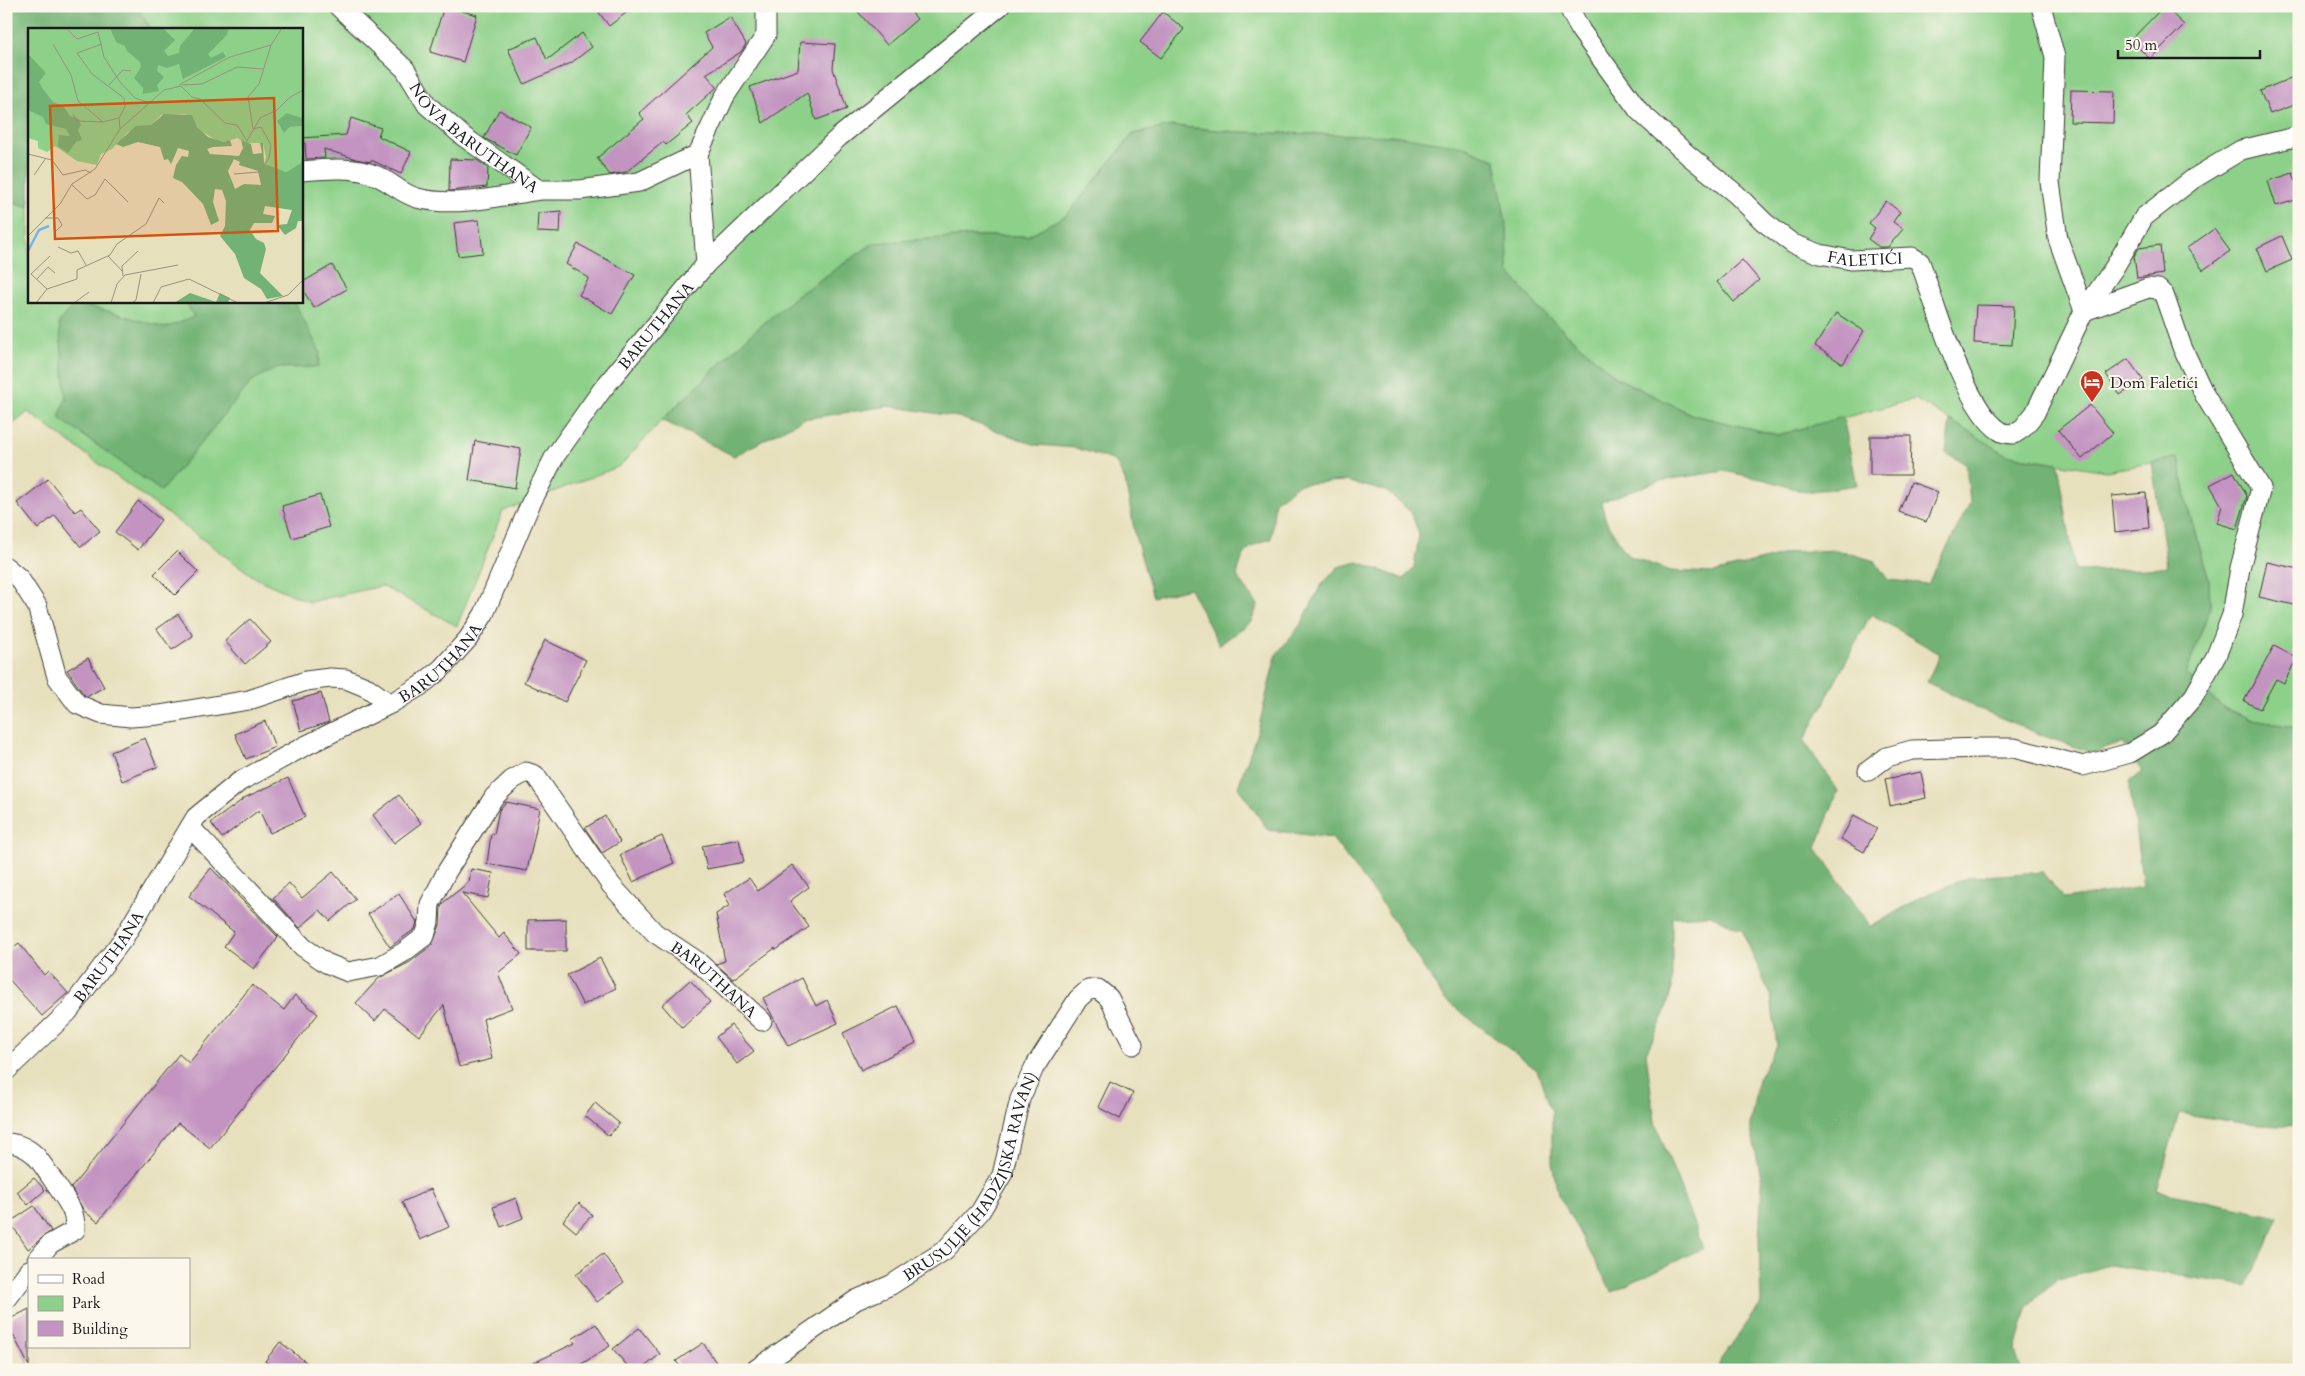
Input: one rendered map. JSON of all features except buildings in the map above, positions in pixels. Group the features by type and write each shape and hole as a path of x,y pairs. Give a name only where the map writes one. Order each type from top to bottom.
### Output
{"street":[{"name":"NOVA BARUTHANA","path":"338,6 404,69 427,105 464,137 539,190 580,190 639,182 698,154"},
{"path":"706,264 698,154 725,96 766,35 766,6"},
{"name":"BARUTHANA","path":"6,1072 68,1012 123,939 196,817 239,782 303,747 390,704 420,686 441,669 468,640 484,614 530,505 555,456 602,390 706,264 839,137 1000,6"},
{"name":"FALETIĆI","path":"1568,6 1586,39 1639,111 1689,156 1736,194 1764,222 1793,244 1820,254 1851,260 1912,257 1920,262 1959,369 1975,406 2001,432 2014,434 2023,428 2035,413 2084,311 2114,268 2144,217 2157,205 2193,179 2241,150 2299,136"},
{"path":"1868,771 1888,757 1912,750 2014,748 2083,766 2130,753 2161,734 2194,696 2216,656 2232,615 2240,568 2261,488 2204,394 2182,348 2164,295 2158,289 2148,288 2084,311 2058,239 2050,182 2055,57 2041,6"},
{"path":"302,171 357,170 377,176 398,190 416,198 435,201 472,200 539,190"},
{"name":"BARUTHANA","path":"6,567 19,578 37,606 57,677 77,704 101,714 131,717 159,716 249,700 289,686 330,678 346,679 368,688 390,704"},
{"name":"BARUTHANA","path":"190,827 303,947 326,963 348,972 380,966 404,952 425,936 429,922 430,904 447,871 494,797 512,780 526,772 535,775 611,885 655,932 698,962 762,1021"},
{"name":"BRUSULJE (HADŽIJSKA RAVAN)","path":"755,1370 856,1300 891,1285 945,1250 980,1212 1002,1175 1020,1099 1034,1068 1078,999 1088,990 1098,989 1109,998 1133,1044"},
{"path":"6,1143 23,1146 37,1156 57,1189 67,1200 75,1222 74,1230 50,1244 39,1258"},
{"path":"7,1299 28,1271"}],"green space":[{"path":"6,6 2299,6 2299,728 2253,720 2223,708 2186,674 2210,607 2209,579 2188,509 2179,458 2106,471 2007,455 1915,399 1778,435 1693,415 1617,378 1541,311 1508,271 1507,229 1399,136 1238,132 1172,126 1133,134 1067,215 1027,236 971,236 874,243 795,297 748,337 662,420 620,466 503,511 457,626 382,586 309,602 257,579 28,412 6,430"},
{"path":"6,6 136,6 150,28 28,28 28,207 6,200"},
{"path":"1172,126 1238,132 1399,136 1462,146 1495,160 1507,229 1508,271 1541,311 1617,378 1693,415 1778,435 1843,417 1857,485 1805,492 1770,481 1725,471 1658,481 1601,502 1606,521 1627,555 1670,571 1714,573 1792,552 1837,550 1875,561 1888,580 1928,584 1970,503 1966,464 1946,453 1950,420 2007,455 2058,463 2075,571 2147,569 2167,566 2152,463 2179,457 2188,509 2209,579 2210,607 2186,674 2223,708 2253,720 2299,728 2299,1126 2242,1123 2179,1113 2157,1191 2278,1216 2248,1286 2110,1265 2058,1279 2027,1307 2016,1351 2022,1370 1717,1370 1721,1359 1761,1304 1759,1240 1762,1182 1750,1125 1758,1079 1777,1046 1771,997 1742,930 1710,915 1672,917 1672,988 1664,1016 1646,1053 1655,1122 1703,1248 1612,1292 1558,1194 1552,1163 1552,1112 1537,1070 1444,999 1381,902 1332,838 1268,830 1238,787 1258,730 1276,655 1302,623 1320,587 1338,567 1358,562 1404,579 1414,567 1419,535 1411,512 1386,491 1345,481 1299,484 1275,501 1271,539 1250,548 1241,561 1237,576 1258,605 1251,622 1219,645 1190,588 1153,597 1136,539 1125,480 1115,461 1076,448 1036,445 958,417 889,406 803,419 734,456 662,420 748,337 795,297 874,243 971,236 1027,236 1067,215 1133,134","holes":["1871,614 1940,654 1927,682 1980,709 2044,736 2093,753 2122,743 2143,771 2129,782 2143,887 2064,899 2043,872 1969,877 1921,897 1871,927 1816,848 1838,791 1804,741"]},
{"path":"186,302 295,302 320,352 318,367 277,368 253,380 161,491 59,418 66,398 59,322 74,304 108,311 165,328 194,317"}],"place":[{"name":"Dom Faletići","path":"2092,403"}]}
